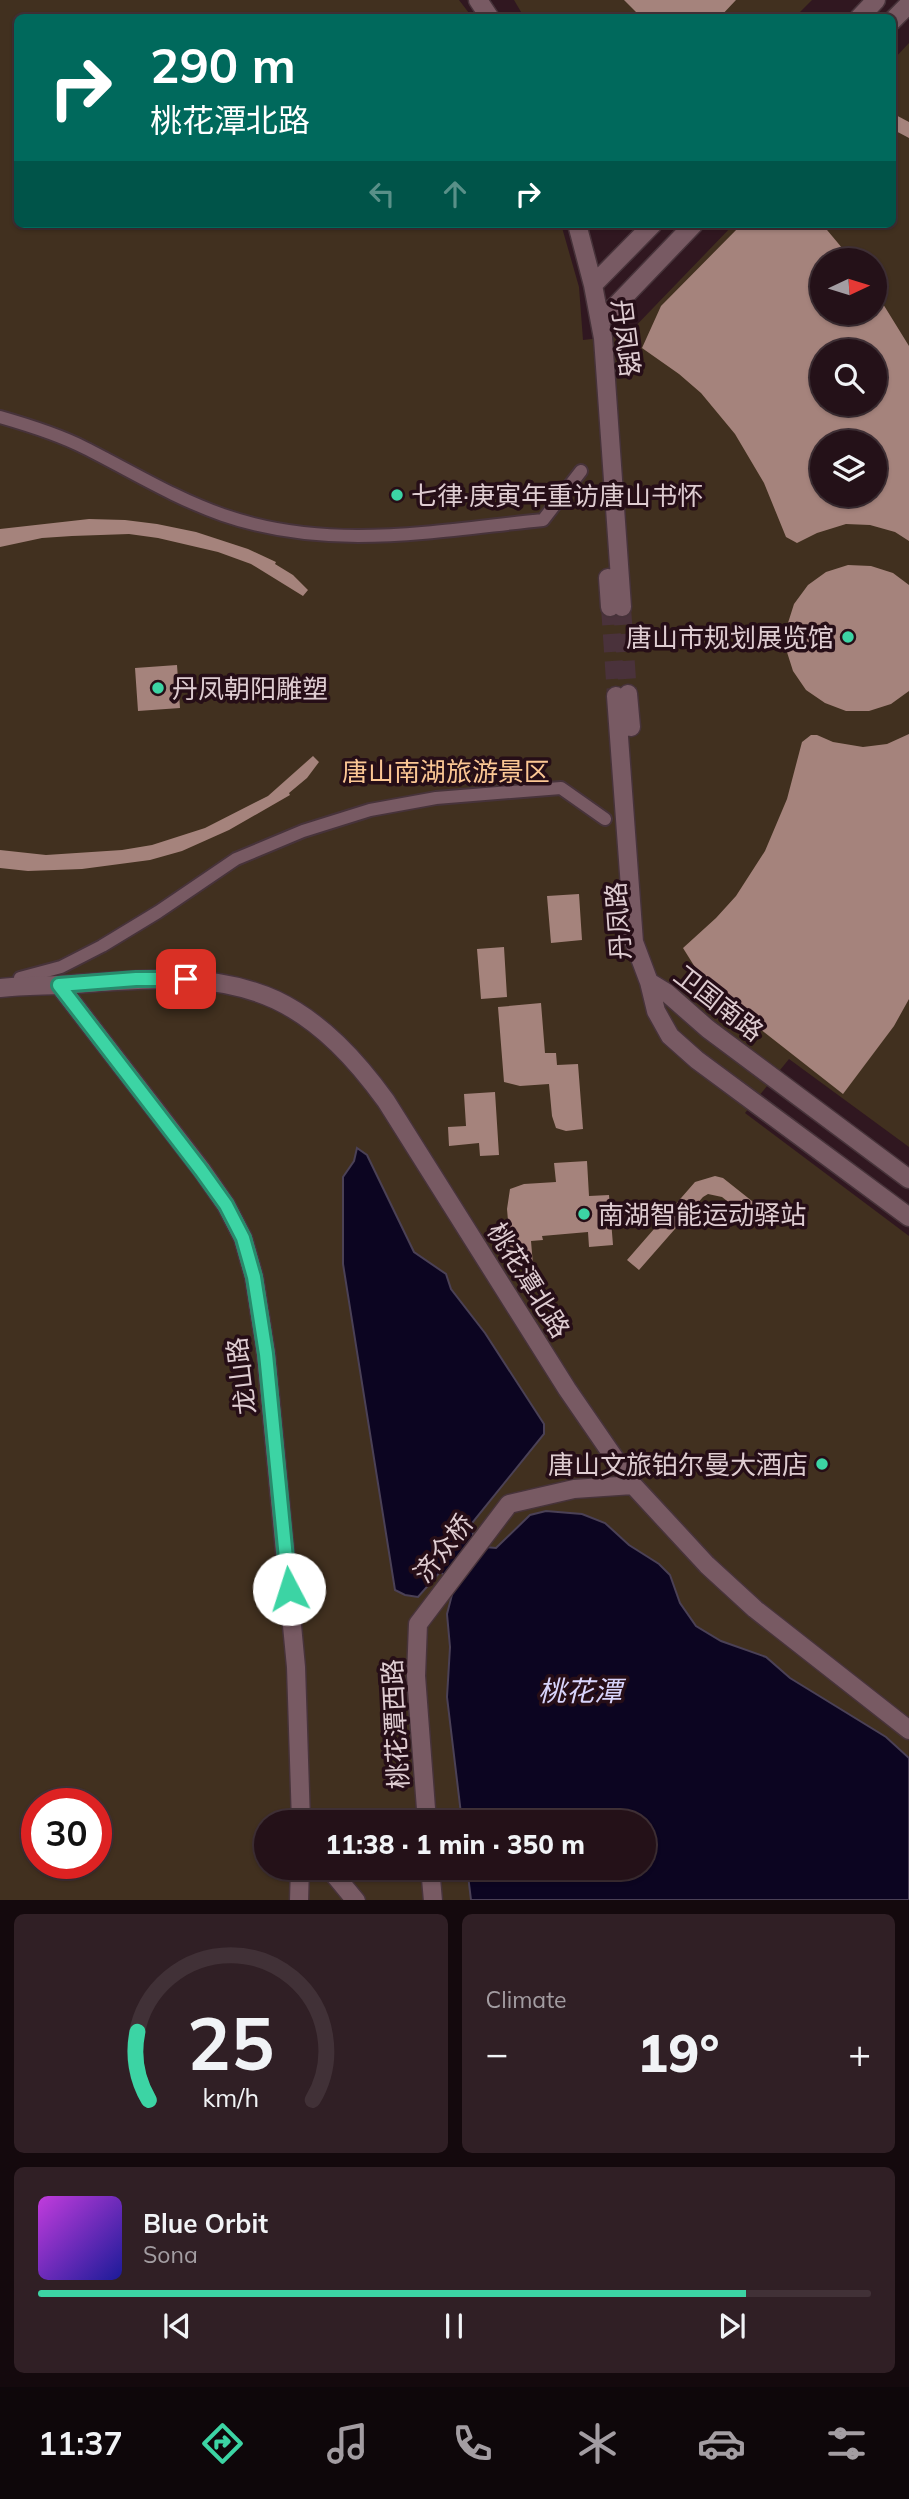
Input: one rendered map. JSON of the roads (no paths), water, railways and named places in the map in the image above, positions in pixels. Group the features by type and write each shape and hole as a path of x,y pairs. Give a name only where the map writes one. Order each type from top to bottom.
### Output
{"street":[{"path":"863,14 876,0"},
{"path":"896,17 909,5"},
{"name":"丹凤路","path":"577,228 593,285 603,338 616,607 592,328 593,285"},
{"path":"593,285 649,228"},
{"path":"600,322 690,228"},
{"path":"0,417 82,446 167,493 206,508 271,528 307,535 372,537 543,520 581,471"},
{"name":"丹凤路","path":"622,695 649,982"},
{"path":"20,978 61,967 102,946 236,859 303,831 370,810 436,797 561,788 606,819"},
{"name":"桃花潭北路","path":"0,988 136,979 186,979 219,983 277,1000 337,1041 386,1101 567,1389 633,1485 707,1565 755,1609 909,1730"},
{"name":"卫国南路","path":"649,982 667,993 708,1029 909,1179"},
{"name":"卫国南路","path":"649,982 656,1011 670,1036 697,1060 909,1217"},
{"name":"龙山路","path":"59,985 201,1170 226,1205 243,1238 254,1277 266,1354 295,1654 301,1810"},
{"name":"济众桥","path":"418,1624 509,1504 574,1489 633,1485"},
{"name":"桃花潭西路","path":"418,1624 416,1676 426,1810"},
{"path":"299,1900 300,1880"},
{"path":"339,1880 356,1900"},
{"path":"431,1880 433,1900"}],"water":[{"name":"桃花潭","path":"357,1148 367,1155 414,1252 446,1274 451,1289 485,1333 544,1424 544,1434 472,1523 473,1535 485,1547 496,1548 530,1515 546,1511 582,1514 605,1523 629,1545 659,1564 670,1575 680,1603 696,1626 721,1641 766,1657 790,1678 886,1737 909,1758 909,1900 471,1900 469,1880 656,1880 656,1810 461,1810 447,1697 450,1647 447,1614 455,1583 440,1572 418,1597 395,1590 343,1264 343,1177 354,1161"}],"tunnel":[{"path":"610,607 616,696"},
{"path":"622,607 628,694"}],"place":[{"name":"七律·庚寅年重访唐山书怀","path":"397,495"},
{"name":"唐山市规划展览馆","path":"848,637"},
{"name":"丹凤朝阳雕塑","path":"158,688"},
{"name":"南湖智能运动驿站","path":"584,1214"},
{"name":"唐山文旅铂尔曼大酒店","path":"822,1464"}],"park label":[{"name":"唐山南湖旅游景区","path":"446,771"}]}
